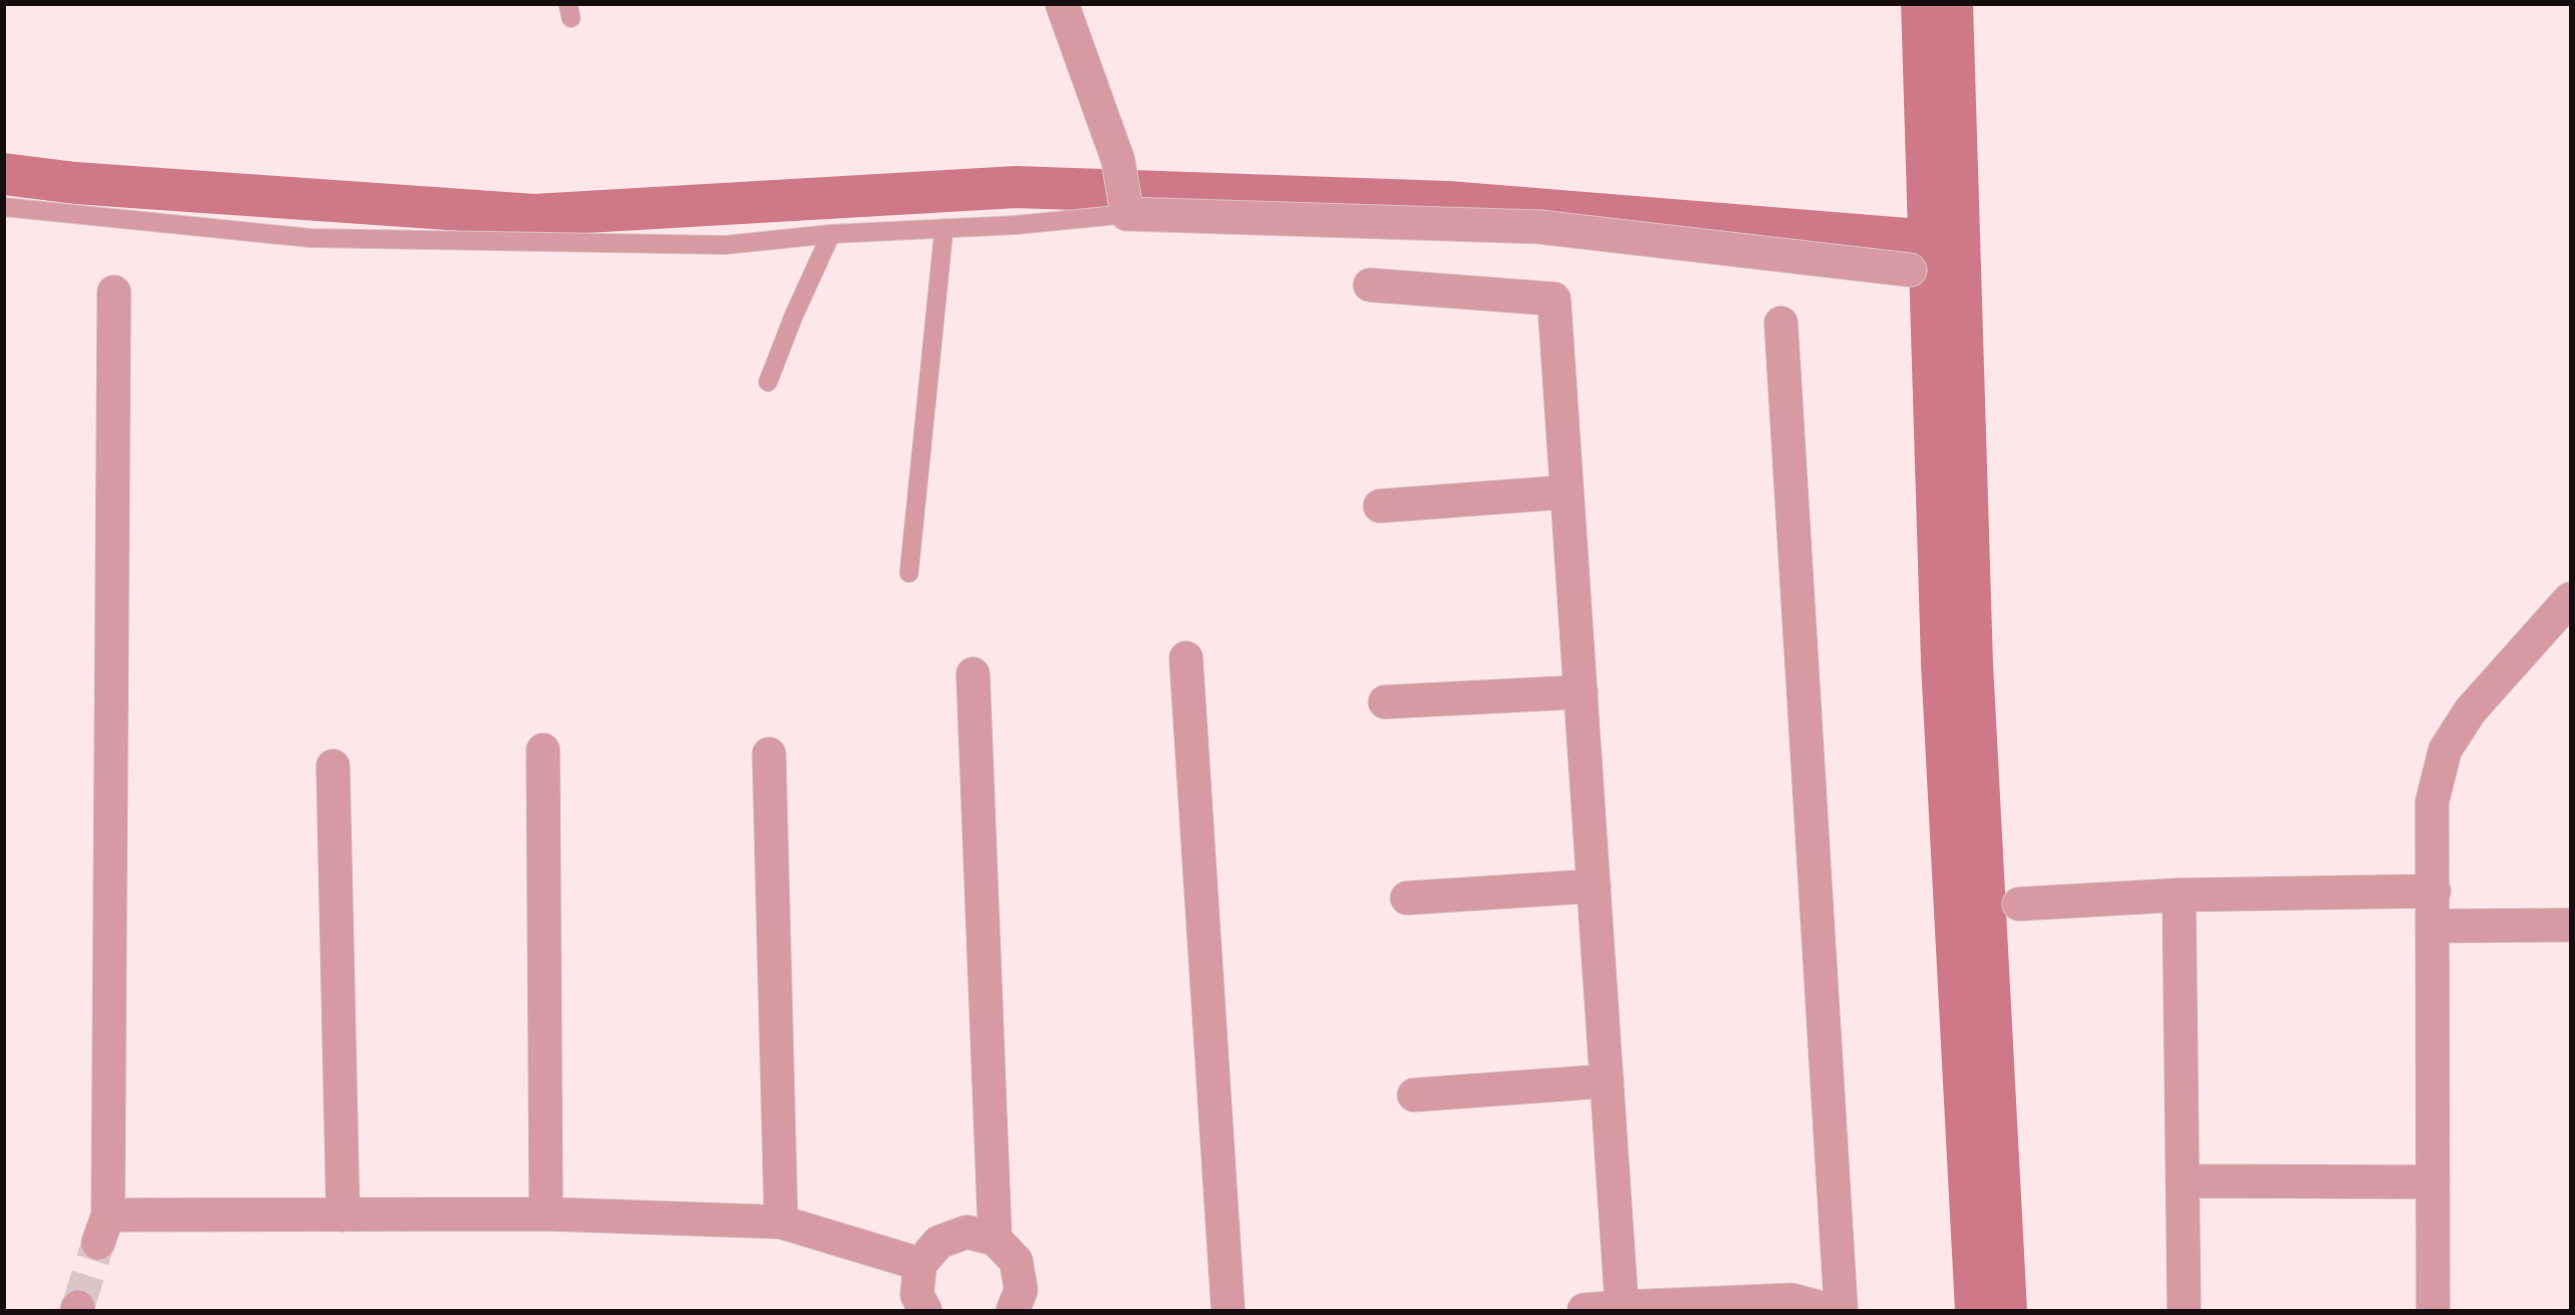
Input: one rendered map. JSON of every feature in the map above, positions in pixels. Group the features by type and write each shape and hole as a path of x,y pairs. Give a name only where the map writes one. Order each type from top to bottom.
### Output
{"street":[{"path":"1062,4 1118,160 1125,209 1540,226 1910,270"},
{"path":"1370,285 1554,299 1622,1309"},
{"path":"114,292 103,1229 343,1215 546,1214 782,1222 920,1264"},
{"path":"1781,323 1840,1311"},
{"path":"1380,506 1567,492"},
{"path":"2433,1311 2434,891 2432,802 2445,750 2470,711 2571,599"},
{"path":"1186,658 1228,1311"},
{"path":"972,674 995,1239"},
{"path":"1385,702 1581,692"},
{"path":"543,750 546,1214"},
{"path":"769,754 782,1222"},
{"path":"333,766 343,1215"},
{"path":"1407,898 1594,886"},
{"path":"2019,904 2180,895 2434,891"},
{"path":"2180,895 2184,1311"},
{"path":"2433,926 2571,925"},
{"path":"1414,1095 1607,1081"},
{"path":"2183,1181 2433,1182"},
{"path":"925,1311 917,1295 920,1264 939,1242 967,1232 995,1239 1016,1261 1021,1290 1013,1311"},
{"path":"1584,1311 1792,1300 1829,1311"}],"lane":[{"path":"4,207 310,238 725,244 831,234 1016,225 1125,209"},
{"path":"909,573 944,228"},
{"path":"768,382 794,315 831,234"}],"waterway":[{"path":"1937,4 1957,664 1991,1310"},
{"path":"4,174 75,183 534,215 1016,187 1448,202 1944,242"}],"tunnel":[{"path":"78,1307 98,1243"}]}
